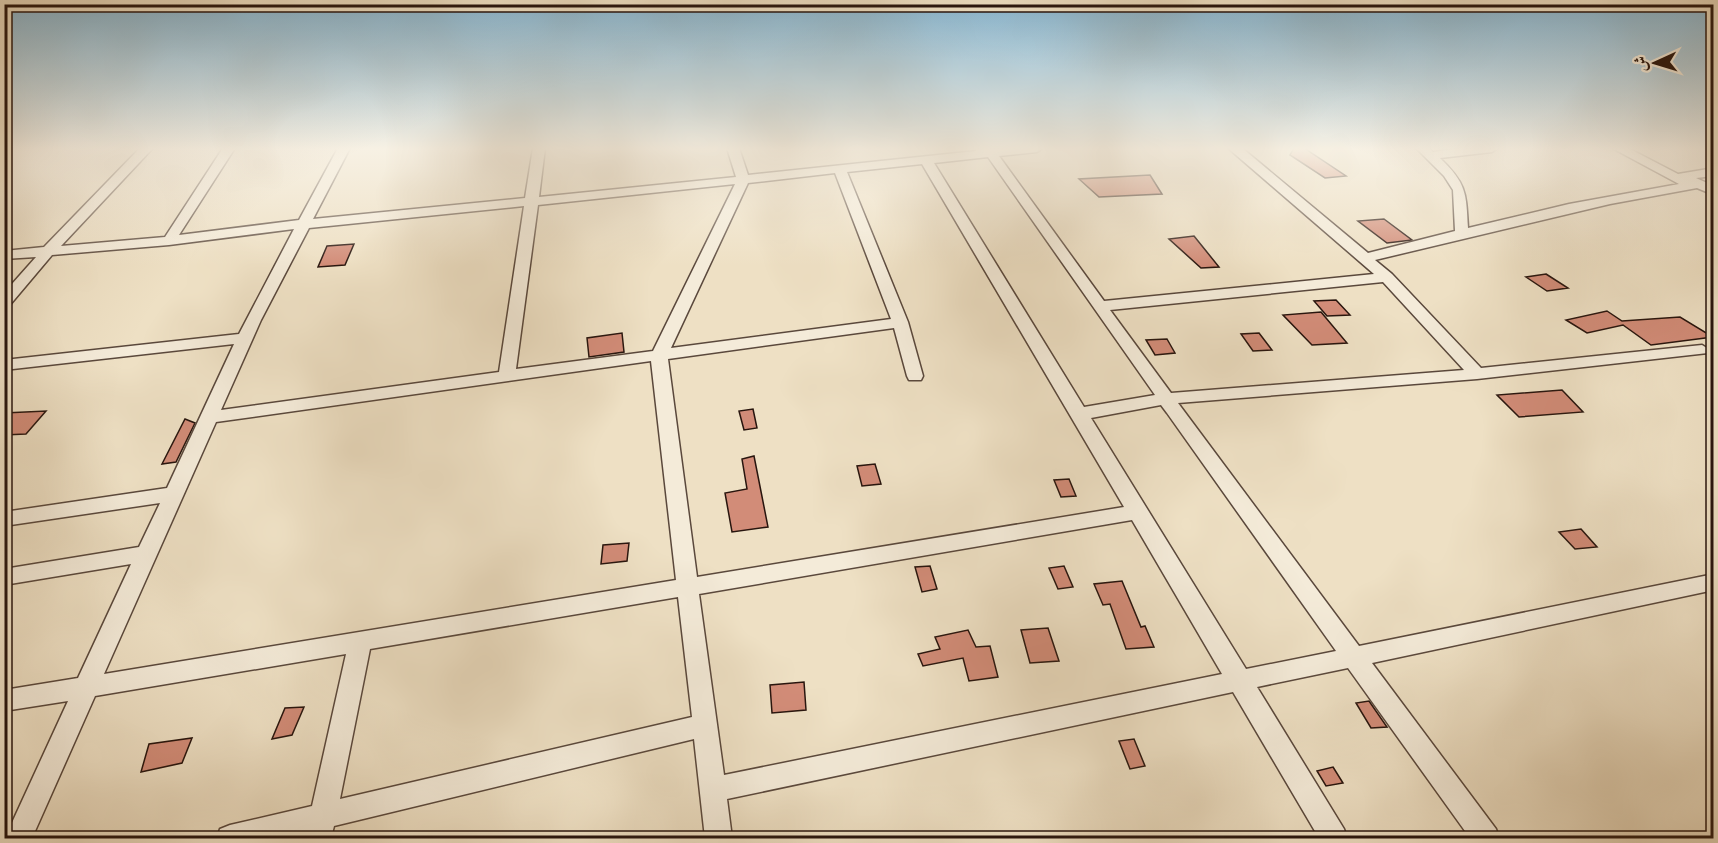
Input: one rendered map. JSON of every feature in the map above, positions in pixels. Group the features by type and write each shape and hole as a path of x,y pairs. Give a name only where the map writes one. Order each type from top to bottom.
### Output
{"street":[{"path":"4,303 48,251 109,187"},
{"path":"169,242 204,187"},
{"path":"18,838 244,338 323,187"},
{"path":"507,377 533,187"},
{"path":"4,255 169,242 303,224 672,187"},
{"path":"719,838 659,356 739,187"},
{"path":"847,187 900,322 915,376"},
{"path":"942,187 1335,838"},
{"path":"1011,187 1486,838"},
{"path":"1281,187 1388,277 1477,374"},
{"path":"1457,187 1462,234"},
{"path":"1366,258 1662,187"},
{"path":"1100,306 1388,277"},
{"path":"209,417 900,322"},
{"path":"4,365 244,338"},
{"path":"1079,414 1166,399 1477,374 1702,350"},
{"path":"4,519 174,494"},
{"path":"4,701 1138,512"},
{"path":"4,577 147,554"},
{"path":"713,790 1713,582"},
{"path":"320,828 360,641"},
{"path":"230,838 320,828 705,725"}],"building":[{"path":"1088,187 1158,187 1162,194 1099,197"},
{"path":"1384,219 1412,240 1387,243 1358,221"},
{"path":"1194,236 1219,267 1201,268 1169,239"},
{"path":"354,244 345,265 318,267 327,246"},
{"path":"1546,274 1568,288 1547,291 1526,277"},
{"path":"1336,300 1350,315 1327,316 1314,301"},
{"path":"1607,311 1622,321 1680,317 1713,337 1651,345 1623,325 1587,333 1566,320"},
{"path":"1321,312 1347,343 1312,345 1283,315"},
{"path":"622,333 624,352 589,357 587,338"},
{"path":"1259,333 1272,350 1253,351 1241,334"},
{"path":"1167,339 1175,353 1155,355 1146,340"},
{"path":"1562,390 1583,412 1519,417 1497,395"},
{"path":"753,409 757,428 744,430 739,411"},
{"path":"46,411 26,434 4,435 4,413"},
{"path":"185,419 195,423 176,462 162,464"},
{"path":"754,456 768,527 732,532 725,493 747,489 742,459"},
{"path":"875,464 881,484 862,486 857,466"},
{"path":"1069,479 1076,496 1061,497 1054,480"},
{"path":"1581,529 1597,547 1575,549 1559,532"},
{"path":"629,543 627,561 601,564 603,545"},
{"path":"930,566 937,589 922,592 915,567"},
{"path":"1064,566 1073,587 1058,589 1049,568"},
{"path":"1122,581 1141,627 1145,626 1154,647 1126,649 1110,604 1103,605 1094,584"},
{"path":"1048,628 1059,661 1030,663 1021,630"},
{"path":"968,630 976,647 990,646 998,677 969,681 963,658 923,666 918,654 940,649 935,637"},
{"path":"804,682 806,710 772,713 770,685"},
{"path":"1369,701 1387,727 1371,728 1356,703"},
{"path":"304,707 292,735 272,739 285,708"},
{"path":"192,738 182,763 141,772 149,744"},
{"path":"1134,739 1145,766 1130,769 1119,741"},
{"path":"1333,767 1343,783 1326,786 1317,771"}]}
